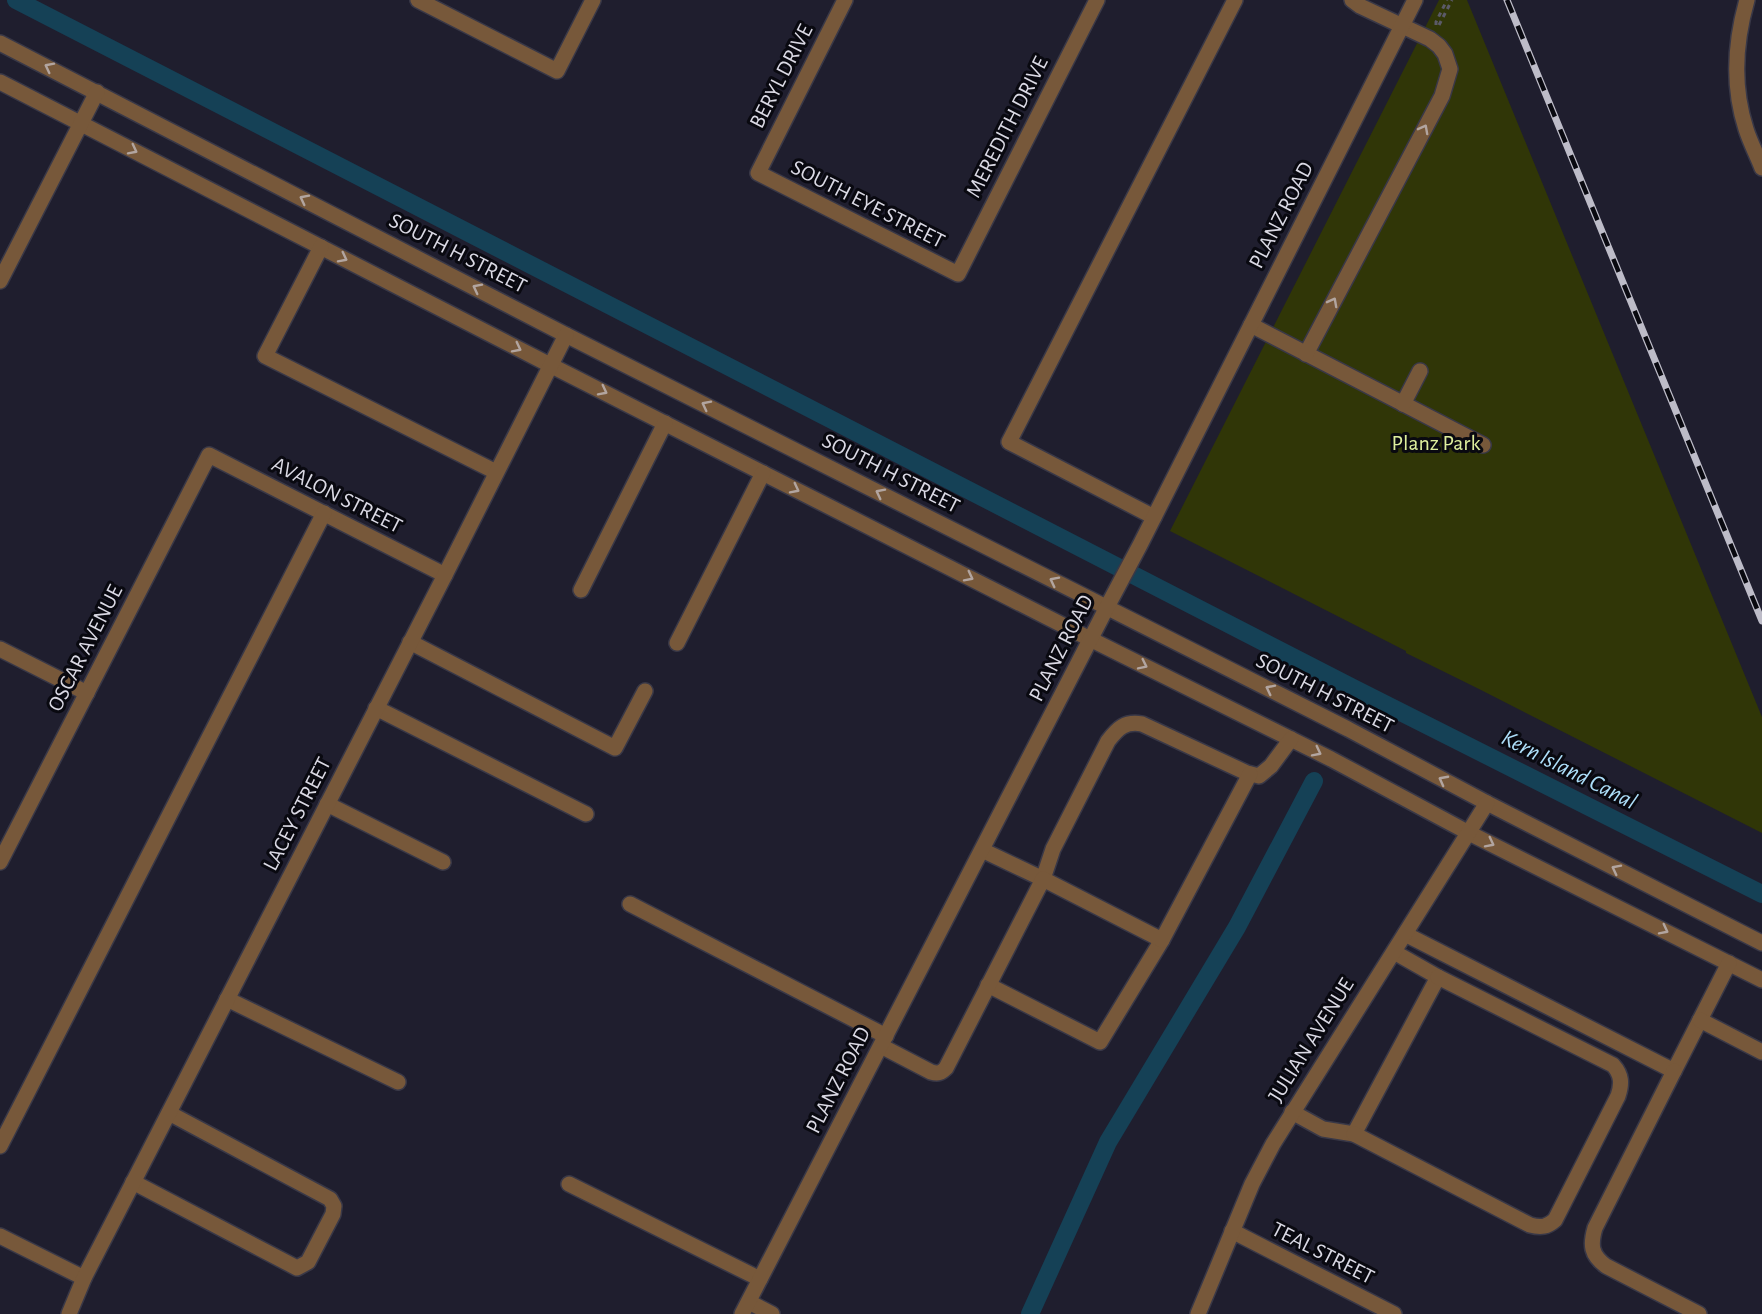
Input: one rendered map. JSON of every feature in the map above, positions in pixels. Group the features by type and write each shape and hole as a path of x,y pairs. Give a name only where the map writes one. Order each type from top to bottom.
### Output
{"street":[{"path":"418,0 557,71 593,0"},
{"name":"BERYL DRIVE","path":"758,173 845,0"},
{"name":"MEREDITH DRIVE","path":"957,274 1097,0"},
{"path":"1154,517 1009,442 1235,0"},
{"path":"1306,354 1442,96 1450,69 1445,54 1430,39 1401,27 1352,0"},
{"name":"PLANZ ROAD","path":"746,1308 1140,545 1415,0"},
{"path":"1747,0 1737,42 1736,70 1739,102 1746,129 1762,168"},
{"name":"SOUTH H STREET","path":"0,42 566,335 1348,729 1487,803 1762,943"},
{"path":"0,82 550,365 1762,980"},
{"path":"0,281 97,92"},
{"name":"SOUTH EYE STREET","path":"758,173 957,274"},
{"path":"321,247 265,356 496,472"},
{"path":"1251,325 1483,445"},
{"name":"LACEY STREET","path":"69,1314 84,1278 566,335"},
{"path":"1403,404 1420,371"},
{"path":"581,590 664,423"},
{"name":"AVALON STREET","path":"209,454 445,575"},
{"name":"OSCAR AVENUE","path":"0,862 209,454"},
{"path":"677,642 763,473"},
{"path":"0,1146 324,513"},
{"path":"410,642 615,748 645,691"},
{"path":"0,649 87,693"},
{"path":"376,708 586,814"},
{"path":"630,904 883,1041 931,1072 942,1072 1043,879 1053,849 1108,741 1117,729 1124,724 1142,724 1250,774 1259,776 1271,766 1291,739"},
{"path":"988,985 1100,1042 1162,940 1250,774"},
{"name":"JULIAN AVENUE","path":"1198,1314 1252,1184 1272,1144 1487,803"},
{"path":"327,804 443,862"},
{"path":"982,850 1162,940"},
{"path":"1405,934 1674,1071"},
{"path":"1292,1112 1323,1129 1354,1134 1530,1225 1543,1227 1555,1220 1618,1096 1621,1078 1618,1071 1613,1065 1438,977 1394,952"},
{"path":"1699,1314 1597,1260 1592,1239 1595,1228 1729,963"},
{"path":"1354,1134 1438,977"},
{"path":"227,999 398,1082"},
{"path":"1700,1020 1762,1052"},
{"path":"133,1182 297,1268 309,1262 333,1214 334,1206 330,1199 169,1113"},
{"path":"569,1184 760,1279"},
{"name":"TEAL STREET","path":"1232,1231 1394,1314"},
{"path":"0,1236 84,1278"},
{"path":"746,1308 772,1314"}],"path":[{"path":"1447,0 1436,22 1437,28 1452,0"}],"green space":[{"name":"Planz Park","path":"1439,0 1467,0 1762,717 1762,833 1170,531"}],"waterway":[{"name":"Kern Island Canal","path":"16,0 1355,689 1762,894"},
{"path":"1030,1314 1108,1142 1237,927 1314,781"}],"railway":[{"path":"1507,0 1762,621"}]}
